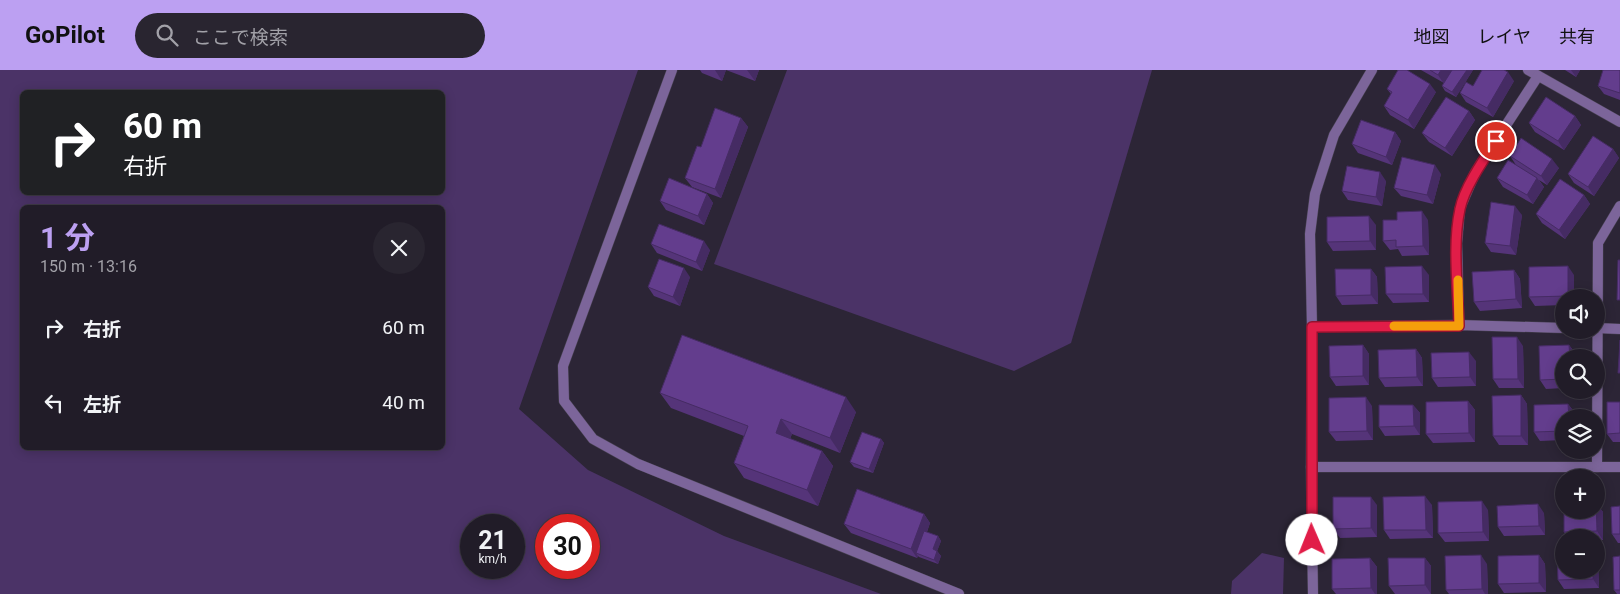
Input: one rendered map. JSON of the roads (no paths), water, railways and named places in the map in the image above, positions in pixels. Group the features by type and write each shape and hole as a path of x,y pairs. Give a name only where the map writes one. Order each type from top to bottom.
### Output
{"street":[{"path":"672,70 563,366 564,401 593,439 638,464 959,594"},
{"path":"1313,594 1310,234 1315,194 1334,135 1372,70"},
{"path":"1528,70 1620,122"},
{"path":"1459,326 1457,243 1460,208 1475,173 1538,76"},
{"path":"1597,289 1598,243 1620,206"},
{"path":"1312,327 1459,326 1555,328"},
{"path":"1605,328 1620,329"},
{"path":"1597,339 1597,467"},
{"path":"1311,467 1620,467"}]}
